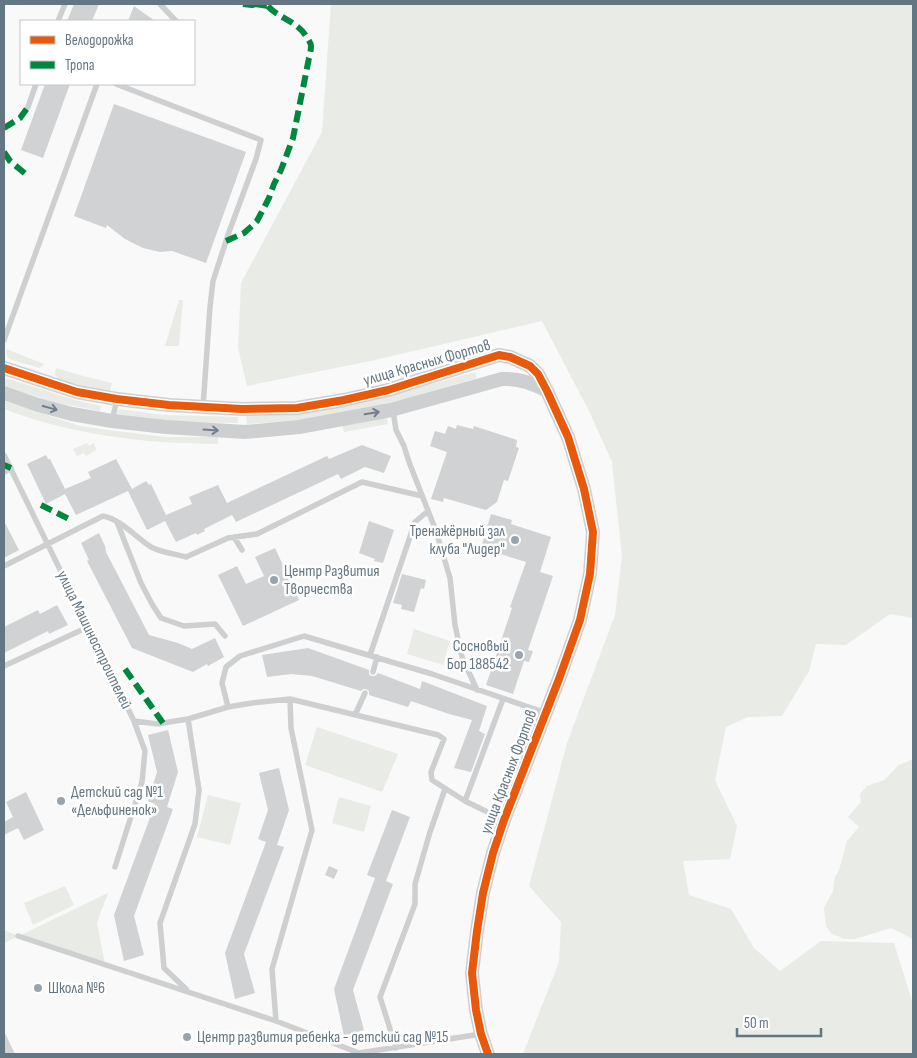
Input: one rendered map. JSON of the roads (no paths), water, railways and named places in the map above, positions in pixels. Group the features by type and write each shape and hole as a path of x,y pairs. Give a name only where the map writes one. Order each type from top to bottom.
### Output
{"street":[{"name":"улица Красных Фортов","path":"4,368 77,392 117,399 242,409 297,408 344,400 388,390 499,355 510,357 530,366 538,374 568,437 584,488 593,532 590,574 580,620 546,714 504,820 483,893 472,973 476,1010 488,1054"},
{"name":"улица Красных Фортов","path":"4,393 72,414 112,421 166,427 245,432 299,427 391,410 502,380 522,380 533,383 547,391"}],"lane":[{"path":"58,20 65,4"},
{"path":"160,4 175,20"},
{"path":"28,107 36,85"},
{"path":"4,340 97,85"},
{"path":"119,85 261,140 213,281 203,407"},
{"path":"112,421 117,399"},
{"path":"391,410 396,430 404,446 436,531 450,578 455,625 462,657 477,690"},
{"name":"улица Машиностроителей","path":"4,454 134,721 158,724 188,719 228,707 290,699 438,735 444,739 431,772 432,780 445,789 504,820"},
{"path":"4,472 11,468"},
{"path":"4,566 104,516 117,522 152,547 186,557 228,538 257,534 362,482 422,496"},
{"path":"370,655 415,522 428,511"},
{"path":"117,522 141,583 160,618 184,626 215,624 223,634 229,628"},
{"path":"234,537 242,550"},
{"path":"4,666 88,627"},
{"path":"228,707 222,683 226,667 240,656 304,636 370,655 546,714"},
{"path":"373,672 378,658"},
{"path":"355,715 364,693"},
{"path":"276,1021 272,968 312,830 291,728 290,699"},
{"path":"465,800 504,699"},
{"path":"188,719 199,790 195,824 160,923 164,968 188,991"},
{"path":"115,867 142,782 145,751 134,721"},
{"path":"396,1048 380,997 415,904 415,884 445,789"},
{"path":"18,936 276,1021 359,1053 481,1034"}],"place":[{"name":"Тренажёрный зал клуба \"Лидер\"","path":"515,540"},
{"name":"Центр Развития Творчества","path":"274,580"},
{"name":"Сосновый Бор 188542","path":"519,655"},
{"name":"Детский сад №1 «Дельфиненок»","path":"61,801"},
{"name":"Школа №6","path":"38,988"},
{"name":"Центр развития ребенка - детский сад №15","path":"187,1037"}]}
